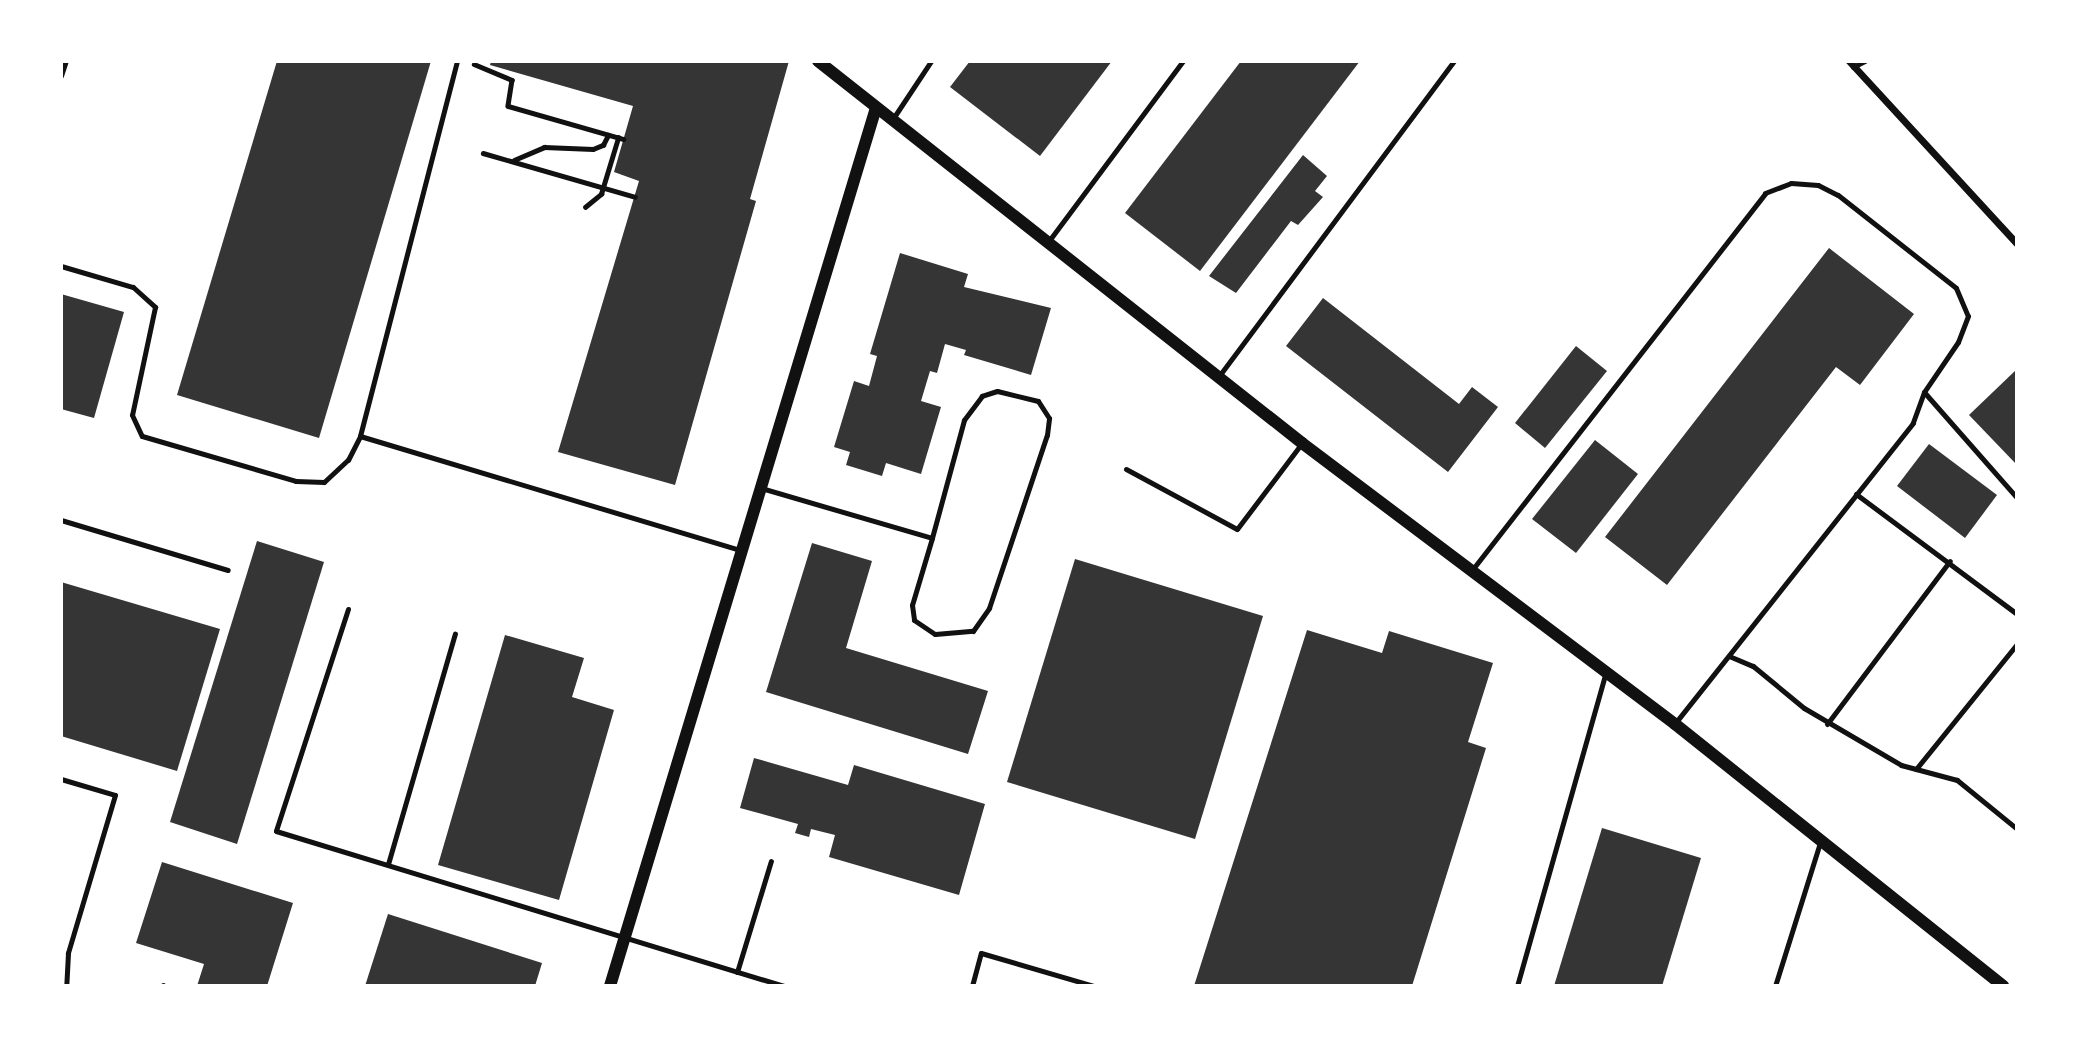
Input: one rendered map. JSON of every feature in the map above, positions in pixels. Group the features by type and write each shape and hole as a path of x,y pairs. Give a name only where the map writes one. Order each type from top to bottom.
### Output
{"street":[{"path":"818,61 875,111 1303,443 1605,674 1675,724 2003,986"},
{"path":"1851,64 2017,244"},
{"path":"610,986 875,111"}],"lane":[{"path":"61,266 133,287 155,307 132,415 142,436 296,481 324,482 348,460 360,436 457,61"},
{"path":"891,123 931,61"},
{"path":"1046,244 1184,61"},
{"path":"1219,376 1454,61"},
{"path":"1851,64 1865,61"},
{"path":"1472,570 1765,193 1779,185 1828,188 1956,288 1968,316 1958,342 1924,392 1913,424 1675,724"},
{"path":"997,391 1038,401 1048,418 1047,435 989,608 973,631 936,634 914,620 912,605 932,538 964,419 982,396 997,391"},
{"path":"1924,392 2017,499"},
{"path":"360,436 742,550"},
{"path":"1126,469 1237,529 1303,443"},
{"path":"761,488 932,538"},
{"path":"1856,494 1950,561 2017,614"},
{"path":"61,520 228,570"},
{"path":"1827,724 1950,561"},
{"path":"348,609 276,831 784,986"},
{"path":"388,864 455,634"},
{"path":"1916,769 2017,644"},
{"path":"1729,656 1752,666 1827,724 1916,769 1957,780 2017,829"},
{"path":"1517,986 1605,674"},
{"path":"61,779 115,795 68,953 66,986"},
{"path":"1775,986 1820,842"},
{"path":"737,972 771,862"},
{"path":"972,986 981,953 1094,986"},
{"path":"870,986 885,986"}],"path":[{"path":"61,76 66,61"},
{"path":"468,61 512,80 508,106 621,139 604,187 585,206"},
{"path":"512,161 544,147 593,149 603,145 608,135"},
{"path":"483,153 635,197"}],"building":[{"path":"277,61 431,61 319,438 177,395"},
{"path":"491,61 789,61 750,199 756,201 675,485 558,452 639,181 614,172 633,106 490,65"},
{"path":"970,61 1112,61 1040,156 950,87"},
{"path":"1241,61 1360,61 1200,271 1125,213"},
{"path":"1303,155 1327,176 1315,191 1323,197 1298,225 1291,221 1236,293 1209,276"},
{"path":"1829,248 1914,314 1860,385 1836,367 1667,585 1605,537"},
{"path":"900,253 968,274 964,287 1051,308 1031,375 964,355 966,350 945,344 937,373 930,371 921,401 941,407 921,474 886,463 882,476 846,465 850,452 834,447 854,381 869,386 877,356 870,354"},
{"path":"61,294 124,312 94,418 61,409"},
{"path":"1323,298 1459,404 1472,387 1498,407 1448,472 1286,346"},
{"path":"1576,346 1607,371 1545,448 1515,423"},
{"path":"2017,369 2017,465 1969,415"},
{"path":"1595,440 1638,474 1576,553 1532,519"},
{"path":"1929,444 1997,495 1965,538 1897,486"},
{"path":"257,541 324,562 237,844 170,822"},
{"path":"812,543 872,561 846,648 988,691 968,754 766,692"},
{"path":"1075,559 1263,616 1195,839 1007,782"},
{"path":"61,582 220,629 177,771 61,736"},
{"path":"1307,630 1382,653 1389,631 1493,663 1468,742 1486,748 1412,986 1194,986"},
{"path":"505,635 584,658 572,697 614,710 559,900 438,865"},
{"path":"754,758 848,785 854,765 985,804 959,895 829,857 835,835 811,829 809,837 795,833 798,824 740,808"},
{"path":"1602,828 1701,858 1662,986 1554,986"},
{"path":"162,862 293,903 267,986 197,986 204,964 136,943"},
{"path":"388,914 542,963 535,986 365,986"}]}
